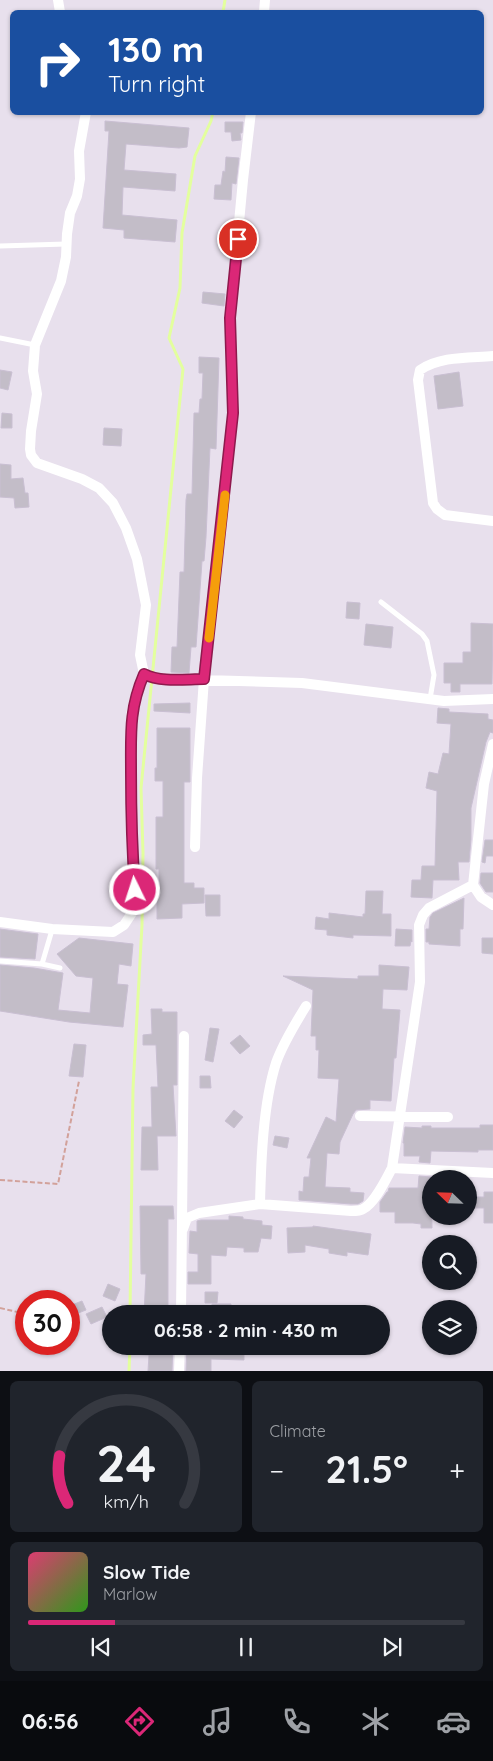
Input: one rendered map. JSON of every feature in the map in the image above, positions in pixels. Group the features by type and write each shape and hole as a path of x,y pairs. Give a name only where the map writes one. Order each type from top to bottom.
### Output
{"street":[{"path":"0,922 52,929 113,932 124,925 132,913 135,890 131,825 132,715 136,693 147,675 140,654 146,605 137,559 126,528 113,504 99,488 82,479 37,463 31,455 31,431 37,394 33,371 35,345 61,281 66,257 70,212 77,196 80,180 79,152 85,115"},
{"path":"195,847 197,778 204,679 233,413 230,318 251,115"},
{"path":"493,356 429,364 420,370 418,380 433,503 445,515 493,521"},
{"path":"147,675 171,679 302,682 444,701 493,699"},
{"path":"493,744 484,784 473,885 481,897 493,905"},
{"path":"183,1229 187,1218 199,1212 260,1204 362,1210 368,1206 392,1168 420,982 419,925 422,915 429,908 473,885"},
{"path":"260,1204 265,1124 272,1084 280,1056 294,1025 306,1006"},
{"path":"181,1305 184,1036"},
{"path":"360,1116 448,1117"},
{"path":"392,1168 493,1173"},
{"path":"179,1371 180,1355"}],"lane":[{"path":"0,246 66,244"},
{"path":"0,338 35,345"},
{"path":"381,602 422,634 427,641 434,675 430,699"},
{"path":"42,964 52,929"},
{"path":"0,960 42,964 60,968"}],"path":[{"path":"0,1180 58,1184 79,1081"},
{"path":"0,1308 15,1311"}],"building":[{"path":"105,121 189,128 187,147 126,144 124,170 176,174 175,191 123,187 122,215 177,220 175,242 124,238 124,230 103,228 109,131 105,131"},
{"path":"225,122 243,122 242,133 240,133 241,140 232,141 231,132 225,132"},
{"path":"226,157 239,158 236,184 232,183 231,200 214,199 215,185 221,185 223,171 225,172"},
{"path":"203,292 225,294 224,306 202,303"},
{"path":"199,357 219,358 216,449 210,448 206,537 204,561 202,561 196,647 191,647 189,673 171,672 172,647 177,647 180,572 184,572 186,500 187,494 192,494 194,413 199,413 200,399 202,399 203,373 199,373"},
{"path":"0,370 12,372 8,390 0,388"},
{"path":"459,372 463,406 438,409 434,376"},
{"path":"2,413 12,414 12,428 1,428"},
{"path":"104,428 122,429 121,446 103,445"},
{"path":"0,464 11,465 11,479 23,478 25,493 28,493 29,507 15,508 14,498 0,497"},
{"path":"347,602 360,603 359,619 346,618"},
{"path":"471,623 493,624 492,684 460,684 460,692 451,692 451,683 444,683 444,663 463,663 463,652 471,652"},
{"path":"366,624 393,627 391,648 364,645"},
{"path":"190,703 190,713 154,711 154,704"},
{"path":"438,708 449,709 449,712 488,714 488,719 493,720 493,733 490,732 486,742 471,808 469,862 458,862 459,880 433,880 432,898 411,897 412,880 421,880 422,866 435,866 437,791 426,788 429,772 438,774 443,753 449,754 451,724 437,723"},
{"path":"157,728 190,728 190,782 184,782 184,883 194,883 194,888 204,888 204,903 182,904 182,918 157,919 159,869 156,869 156,817 163,817 163,781 155,781 155,768 157,768"},
{"path":"485,840 493,840 493,856 486,856 485,863 482,862"},
{"path":"481,873 493,873 493,892 486,892 480,883"},
{"path":"366,891 383,891 382,914 391,914 391,936 353,935 353,938 327,935 327,930 315,929 316,917 329,919 329,913 363,917 363,914 365,914"},
{"path":"205,895 220,895 220,916 206,916"},
{"path":"464,898 463,929 460,929 460,946 429,944 429,942 426,942 426,929 429,929 430,917 433,913"},
{"path":"0,929 38,934 35,959 0,957"},
{"path":"396,929 412,930 410,946 395,946"},
{"path":"79,938 133,944 131,966 119,964 117,984 128,985 123,1027 69,1022 0,1011 0,965 63,973 58,1010 90,1013 93,978 76,976 57,954"},
{"path":"482,938 493,938 493,954 482,953"},
{"path":"379,965 409,967 407,990 383,989 382,1009 400,1010 391,1101 370,1100 370,1109 356,1110 340,1142 339,1154 327,1153 325,1187 350,1188 350,1192 364,1193 363,1201 358,1204 351,1204 299,1200 299,1191 303,1192 304,1177 309,1177 311,1158 307,1158 326,1117 336,1122 339,1079 318,1078 319,1050 316,1050 316,1036 311,1036 313,990 283,976 358,979 358,976 379,976"},
{"path":"151,1009 162,1009 162,1012 177,1012 177,1085 173,1085 176,1136 157,1136 158,1170 141,1170 142,1127 152,1127 151,1087 158,1087 156,1045 143,1045 143,1035 152,1034"},
{"path":"210,1028 219,1029 213,1062 205,1060"},
{"path":"240,1035 250,1046 240,1054 230,1043"},
{"path":"74,1044 86,1045 83,1077 69,1076"},
{"path":"200,1076 210,1076 211,1088 200,1088"},
{"path":"234,1110 243,1117 234,1128 225,1121"},
{"path":"480,1125 493,1125 493,1150 478,1150 478,1152 431,1151 430,1163 419,1162 420,1156 404,1156 405,1127 480,1128"},
{"path":"275,1136 289,1138 287,1148 273,1145"},
{"path":"419,1176 422,1176 422,1225 432,1225 432,1228 421,1228 421,1224 395,1223 395,1212 380,1212 380,1202 389,1188 418,1188"},
{"path":"484,1192 493,1192 493,1223 484,1223 484,1208 478,1208 478,1197 484,1197"},
{"path":"140,1206 173,1206 174,1219 168,1219 168,1305 144,1305 146,1274 141,1274"},
{"path":"229,1216 262,1221 262,1225 272,1226 271,1239 261,1238 258,1252 244,1252 244,1248 227,1247 226,1256 211,1255 211,1284 188,1284 188,1272 198,1272 198,1254 189,1253 190,1231 197,1232 197,1221 229,1220"},
{"path":"313,1226 371,1234 368,1255 347,1252 347,1256 329,1253 329,1249 305,1245 305,1252 288,1253 287,1228"},
{"path":"108,1284 120,1289 115,1301 103,1296"},
{"path":"205,1292 218,1292 217,1303 205,1303"},
{"path":"82,1301 86,1310 80,1312 80,1302"},
{"path":"212,1304 231,1304 231,1305"},
{"path":"102,1307 102,1319 91,1324 86,1314"},
{"path":"149,1355 173,1355 172,1371 148,1371"},
{"path":"187,1355 244,1355 244,1360 211,1359 211,1371 186,1371"}],"waterway":[{"path":"223,10 225,0"},
{"path":"130,1305 133,1088 142,925 143,853 141,788 183,369 169,338 180,288 182,233 195,156 212,115"},
{"path":"129,1371 130,1355"}],"slow traffic":[{"path":"209,638 225,495"}],"route":[{"path":"135,890 131,825 132,715 136,693 144,674 150,677 171,679 204,679 212,620 233,413 230,318 238,239"}]}
